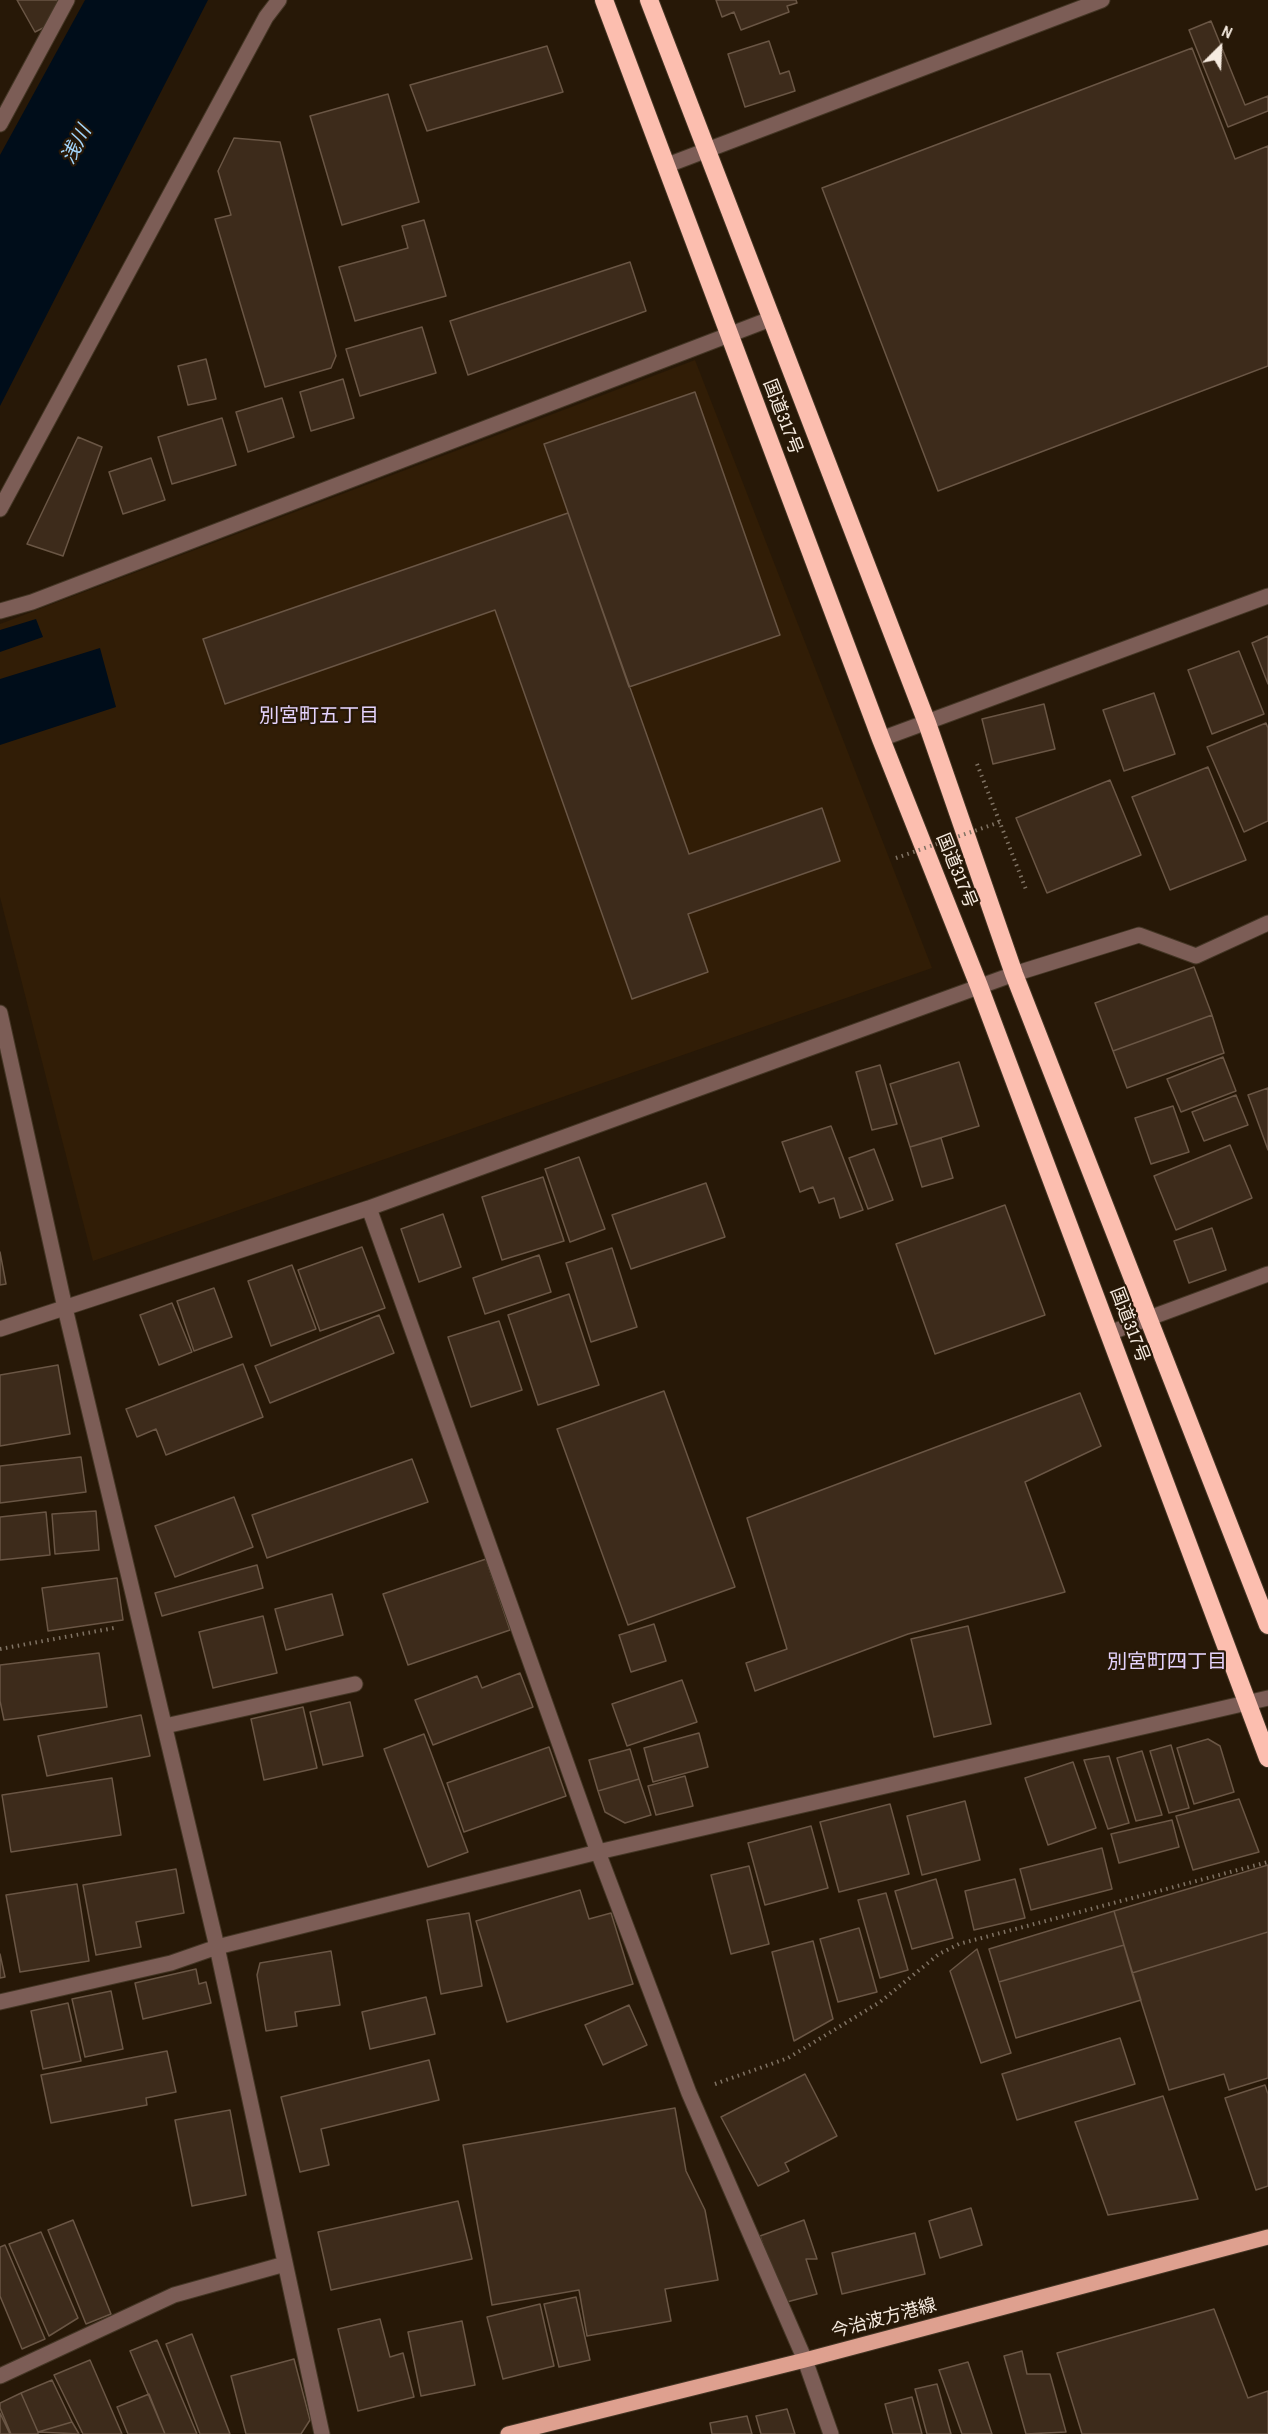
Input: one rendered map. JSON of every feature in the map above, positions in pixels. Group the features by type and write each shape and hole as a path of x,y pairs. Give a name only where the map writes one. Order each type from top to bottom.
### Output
{"highway":[{"name":"国道317号","path":"603,0 881,739 979,986 1268,1758"},
{"name":"国道317号","path":"649,0 927,723 1014,974 1268,1625"}],"main road":[{"name":"今治波方港線","path":"508,2434 805,2360 1268,2237"}],"street":[{"path":"0,124 68,0"},
{"path":"0,509 266,17 279,0"},
{"path":"665,166 1072,5 1102,0"},
{"path":"0,611 43,598 773,318"},
{"path":"881,739 1268,596"},
{"path":"0,1329 369,1208 1014,974 1139,935 1196,956 1268,923"},
{"path":"0,1013 65,1308 217,1947 322,2434"},
{"path":"369,1208 598,1852 689,2093 805,2360 831,2434"},
{"path":"1109,1333 1268,1274"},
{"path":"165,1726 355,1684"},
{"path":"0,2002 171,1963 217,1947 598,1852 1268,1698"},
{"path":"0,2376 174,2295 285,2264"}],"path":[{"path":"977,764 1027,892"},
{"path":"896,858 1000,822"},
{"path":"0,1649 140,1623"},
{"path":"689,2093 788,2058 880,2002 939,1954 959,1944 1268,1862"}],"shaded area":[{"path":"695,360 932,968 93,1261 0,897 0,624"}],"water":[{"name":"浅川","path":"85,0 208,0 0,406 0,155"},
{"path":"36,619 43,637 0,652 0,630"},
{"path":"100,648 116,707 0,745 0,679"}],"building":[{"path":"17,0 64,0 51,24 35,32"},
{"path":"716,0 796,0 797,3 787,6 789,12 741,30 734,12 722,17"},
{"path":"1211,21 1245,105 1268,96 1268,111 1228,127 1189,30"},
{"path":"769,41 780,74 789,71 795,91 745,107 728,54"},
{"path":"547,46 563,92 427,131 410,85"},
{"path":"1192,48 1235,159 1268,146 1268,366 938,491 822,188"},
{"path":"388,94 419,202 342,225 310,116"},
{"path":"234,138 280,142 336,356 331,368 265,387 215,219 231,215 218,171"},
{"path":"424,220 446,296 355,321 339,267 408,248 402,226"},
{"path":"630,262 646,311 468,375 450,321"},
{"path":"422,327 436,373 360,396 346,349"},
{"path":"206,359 216,399 188,405 178,366"},
{"path":"343,379 354,418 311,431 300,392"},
{"path":"695,392 780,635 629,687 544,444"},
{"path":"282,398 294,437 248,452 236,412"},
{"path":"222,418 236,465 172,484 158,437"},
{"path":"78,437 102,447 63,556 27,544"},
{"path":"151,458 165,500 123,514 109,472"},
{"path":"568,513 689,854 822,808 840,861 688,914 708,972 632,999 495,610 225,704 203,639"},
{"path":"1268,636 1268,684 1252,643"},
{"path":"1239,651 1264,714 1212,734 1188,670"},
{"path":"1154,693 1175,754 1124,771 1103,710"},
{"path":"1044,704 1055,749 993,764 982,719"},
{"path":"1266,723 1268,728 1268,821 1244,832 1207,747"},
{"path":"1208,767 1246,860 1170,890 1132,797"},
{"path":"1110,780 1141,855 1047,893 1016,818"},
{"path":"1194,967 1212,1015 1113,1051 1095,1003"},
{"path":"1212,1015 1224,1053 1127,1088 1113,1051"},
{"path":"1223,1057 1236,1091 1181,1112 1167,1079"},
{"path":"959,1062 979,1126 910,1147 890,1084"},
{"path":"880,1065 897,1124 872,1130 856,1072"},
{"path":"1268,1088 1268,1150 1248,1095"},
{"path":"1236,1095 1248,1125 1204,1141 1192,1112"},
{"path":"1173,1106 1189,1152 1151,1164 1135,1118"},
{"path":"831,1126 863,1210 840,1218 834,1198 819,1203 813,1187 800,1192 782,1142"},
{"path":"941,1138 953,1178 922,1187 910,1147"},
{"path":"1230,1145 1252,1198 1176,1230 1154,1176"},
{"path":"874,1149 893,1200 868,1209 849,1158"},
{"path":"579,1157 605,1229 570,1242 545,1169"},
{"path":"543,1177 564,1241 502,1260 482,1197"},
{"path":"706,1183 725,1237 631,1269 612,1215"},
{"path":"1005,1205 1045,1315 935,1354 896,1244"},
{"path":"443,1214 461,1267 419,1282 401,1229"},
{"path":"1212,1228 1226,1270 1189,1283 1174,1241"},
{"path":"362,1247 385,1308 320,1331 298,1270"},
{"path":"612,1248 637,1327 591,1342 566,1263"},
{"path":"0,1252 6,1284 0,1285"},
{"path":"539,1255 551,1292 485,1314 473,1278"},
{"path":"292,1265 316,1329 271,1346 248,1281"},
{"path":"214,1288 232,1337 194,1351 177,1301"},
{"path":"569,1294 599,1385 538,1405 508,1315"},
{"path":"172,1303 192,1352 159,1365 140,1315"},
{"path":"379,1315 394,1353 270,1403 255,1366"},
{"path":"499,1321 522,1390 471,1407 448,1337"},
{"path":"243,1364 263,1417 166,1455 156,1429 137,1437 126,1409"},
{"path":"58,1365 70,1434 0,1446 0,1375"},
{"path":"664,1391 735,1587 628,1625 557,1429"},
{"path":"1080,1393 1101,1446 1025,1482 1065,1592 908,1634 755,1691 746,1663 787,1649 747,1518"},
{"path":"81,1457 86,1492 0,1503 0,1466"},
{"path":"412,1459 428,1502 267,1558 252,1515"},
{"path":"234,1497 253,1547 175,1577 155,1526"},
{"path":"96,1511 99,1550 55,1554 52,1514"},
{"path":"46,1512 50,1555 0,1560 0,1517"},
{"path":"486,1559 510,1630 408,1665 383,1594"},
{"path":"257,1565 263,1588 162,1616 155,1593"},
{"path":"117,1578 123,1620 48,1631 42,1588"},
{"path":"332,1594 343,1635 286,1650 275,1609"},
{"path":"263,1616 277,1673 213,1688 199,1632"},
{"path":"654,1624 666,1661 631,1672 619,1635"},
{"path":"968,1626 991,1724 934,1737 911,1639"},
{"path":"99,1653 107,1707 4,1720 0,1701 0,1665"},
{"path":"520,1673 533,1707 433,1745 415,1700 477,1676 482,1688"},
{"path":"682,1680 697,1722 627,1746 612,1704"},
{"path":"350,1702 363,1756 323,1765 310,1712"},
{"path":"303,1707 317,1768 264,1780 251,1719"},
{"path":"141,1715 150,1756 47,1776 38,1736"},
{"path":"699,1733 708,1767 653,1782 644,1748"},
{"path":"424,1734 468,1852 428,1867 384,1749"},
{"path":"1208,1739 1220,1746 1234,1792 1194,1804 1177,1748"},
{"path":"1171,1745 1189,1808 1169,1813 1150,1751"},
{"path":"549,1747 566,1796 464,1832 447,1783"},
{"path":"630,1749 639,1779 598,1791 589,1760"},
{"path":"1142,1751 1162,1815 1136,1821 1117,1758"},
{"path":"1109,1756 1129,1823 1108,1829 1084,1760"},
{"path":"1073,1762 1096,1828 1048,1845 1025,1778"},
{"path":"685,1776 693,1806 656,1815 648,1786"},
{"path":"112,1778 121,1835 11,1852 2,1795"},
{"path":"639,1779 651,1815 625,1823 605,1812 598,1791"},
{"path":"1239,1799 1259,1852 1193,1870 1176,1816"},
{"path":"965,1801 980,1860 922,1875 907,1816"},
{"path":"890,1804 909,1874 839,1892 820,1822"},
{"path":"1172,1820 1179,1847 1119,1863 1111,1834"},
{"path":"811,1826 828,1888 765,1905 748,1843"},
{"path":"1102,1848 1112,1889 1031,1910 1020,1869"},
{"path":"1268,1865 1268,1932 1132,1973 1114,1911"},
{"path":"749,1866 769,1944 731,1954 711,1875"},
{"path":"176,1869 184,1913 136,1922 141,1947 96,1955 83,1885"},
{"path":"936,1879 953,1938 912,1949 895,1891"},
{"path":"1015,1879 1025,1918 974,1930 965,1891"},
{"path":"77,1884 89,1961 20,1972 6,1895"},
{"path":"580,1890 589,1919 611,1913 633,1984 507,2022 476,1921"},
{"path":"886,1893 908,1970 880,1978 858,1900"},
{"path":"1114,1911 1124,1945 999,1982 989,1949"},
{"path":"469,1913 482,1986 441,1994 427,1920"},
{"path":"859,1928 877,1992 838,2002 820,1939"},
{"path":"1268,1932 1268,2078 1229,2090 1224,2074 1169,2090 1132,1973"},
{"path":"813,1941 833,2019 794,2041 772,1952"},
{"path":"1124,1945 1141,2000 1016,2038 999,1982"},
{"path":"977,1949 1011,2053 981,2063 950,1971"},
{"path":"331,1951 340,2005 295,2012 297,2026 266,2031 257,1975 260,1963"},
{"path":"0,1954 5,1977 0,1978"},
{"path":"196,1969 199,1984 206,1982 211,2003 143,2019 135,1983"},
{"path":"111,1991 123,2049 85,2057 72,1999"},
{"path":"426,1997 435,2034 370,2049 362,2012"},
{"path":"68,2003 81,2061 43,2069 31,2011"},
{"path":"629,2005 647,2045 603,2065 585,2025"},
{"path":"1120,2038 1135,2084 1017,2120 1002,2074"},
{"path":"167,2051 176,2092 146,2098 147,2105 51,2123 41,2075"},
{"path":"429,2060 439,2100 321,2129 329,2165 300,2172 281,2097"},
{"path":"805,2074 837,2136 785,2163 789,2171 758,2186 721,2117"},
{"path":"1265,2085 1268,2094 1268,2186 1256,2190 1225,2098"},
{"path":"1163,2096 1198,2199 1108,2215 1075,2122"},
{"path":"675,2108 686,2171 705,2210 718,2280 665,2289 671,2321 587,2336 579,2290 492,2305 463,2145"},
{"path":"230,2110 246,2195 192,2206 175,2120"},
{"path":"458,2201 472,2259 331,2290 318,2232"},
{"path":"971,2208 982,2245 940,2258 929,2221"},
{"path":"73,2220 111,2314 86,2324 48,2230"},
{"path":"804,2220 817,2259 806,2259 817,2294 783,2303 760,2236"},
{"path":"41,2232 78,2318 49,2336 9,2244"},
{"path":"915,2233 925,2274 842,2294 832,2253"},
{"path":"5,2245 45,2339 22,2349 0,2296 0,2247"},
{"path":"576,2297 590,2360 559,2367 544,2304"},
{"path":"540,2304 554,2366 503,2379 487,2317"},
{"path":"1214,2309 1248,2398 1268,2391 1268,2434 1082,2434 1057,2353"},
{"path":"380,2319 390,2357 403,2353 414,2397 358,2411 338,2329"},
{"path":"462,2321 475,2385 421,2396 408,2332"},
{"path":"192,2334 230,2434 200,2434 166,2344"},
{"path":"157,2340 197,2434 165,2434 130,2351"},
{"path":"1022,2351 1027,2374 1050,2374 1066,2432 1026,2434 1004,2356"},
{"path":"294,2359 310,2420 301,2434 246,2434 231,2376"},
{"path":"90,2360 122,2434 83,2434 54,2375"},
{"path":"968,2362 992,2434 962,2434 939,2370"},
{"path":"52,2380 72,2422 38,2432 21,2393"},
{"path":"937,2384 951,2434 927,2434 915,2389"},
{"path":"21,2393 38,2434 11,2434 0,2408 0,2403"},
{"path":"149,2394 165,2434 128,2434 117,2407"},
{"path":"912,2397 922,2434 893,2434 885,2404"},
{"path":"787,2409 795,2434 761,2434 756,2416"},
{"path":"0,2413 10,2434 0,2434"},
{"path":"747,2416 752,2434 712,2434 710,2423"},
{"path":"72,2422 79,2434 38,2432"}],"district":[{"name":"別宮町五丁目","path":"319,717"},
{"name":"別宮町四丁目","path":"1167,1663"}]}
